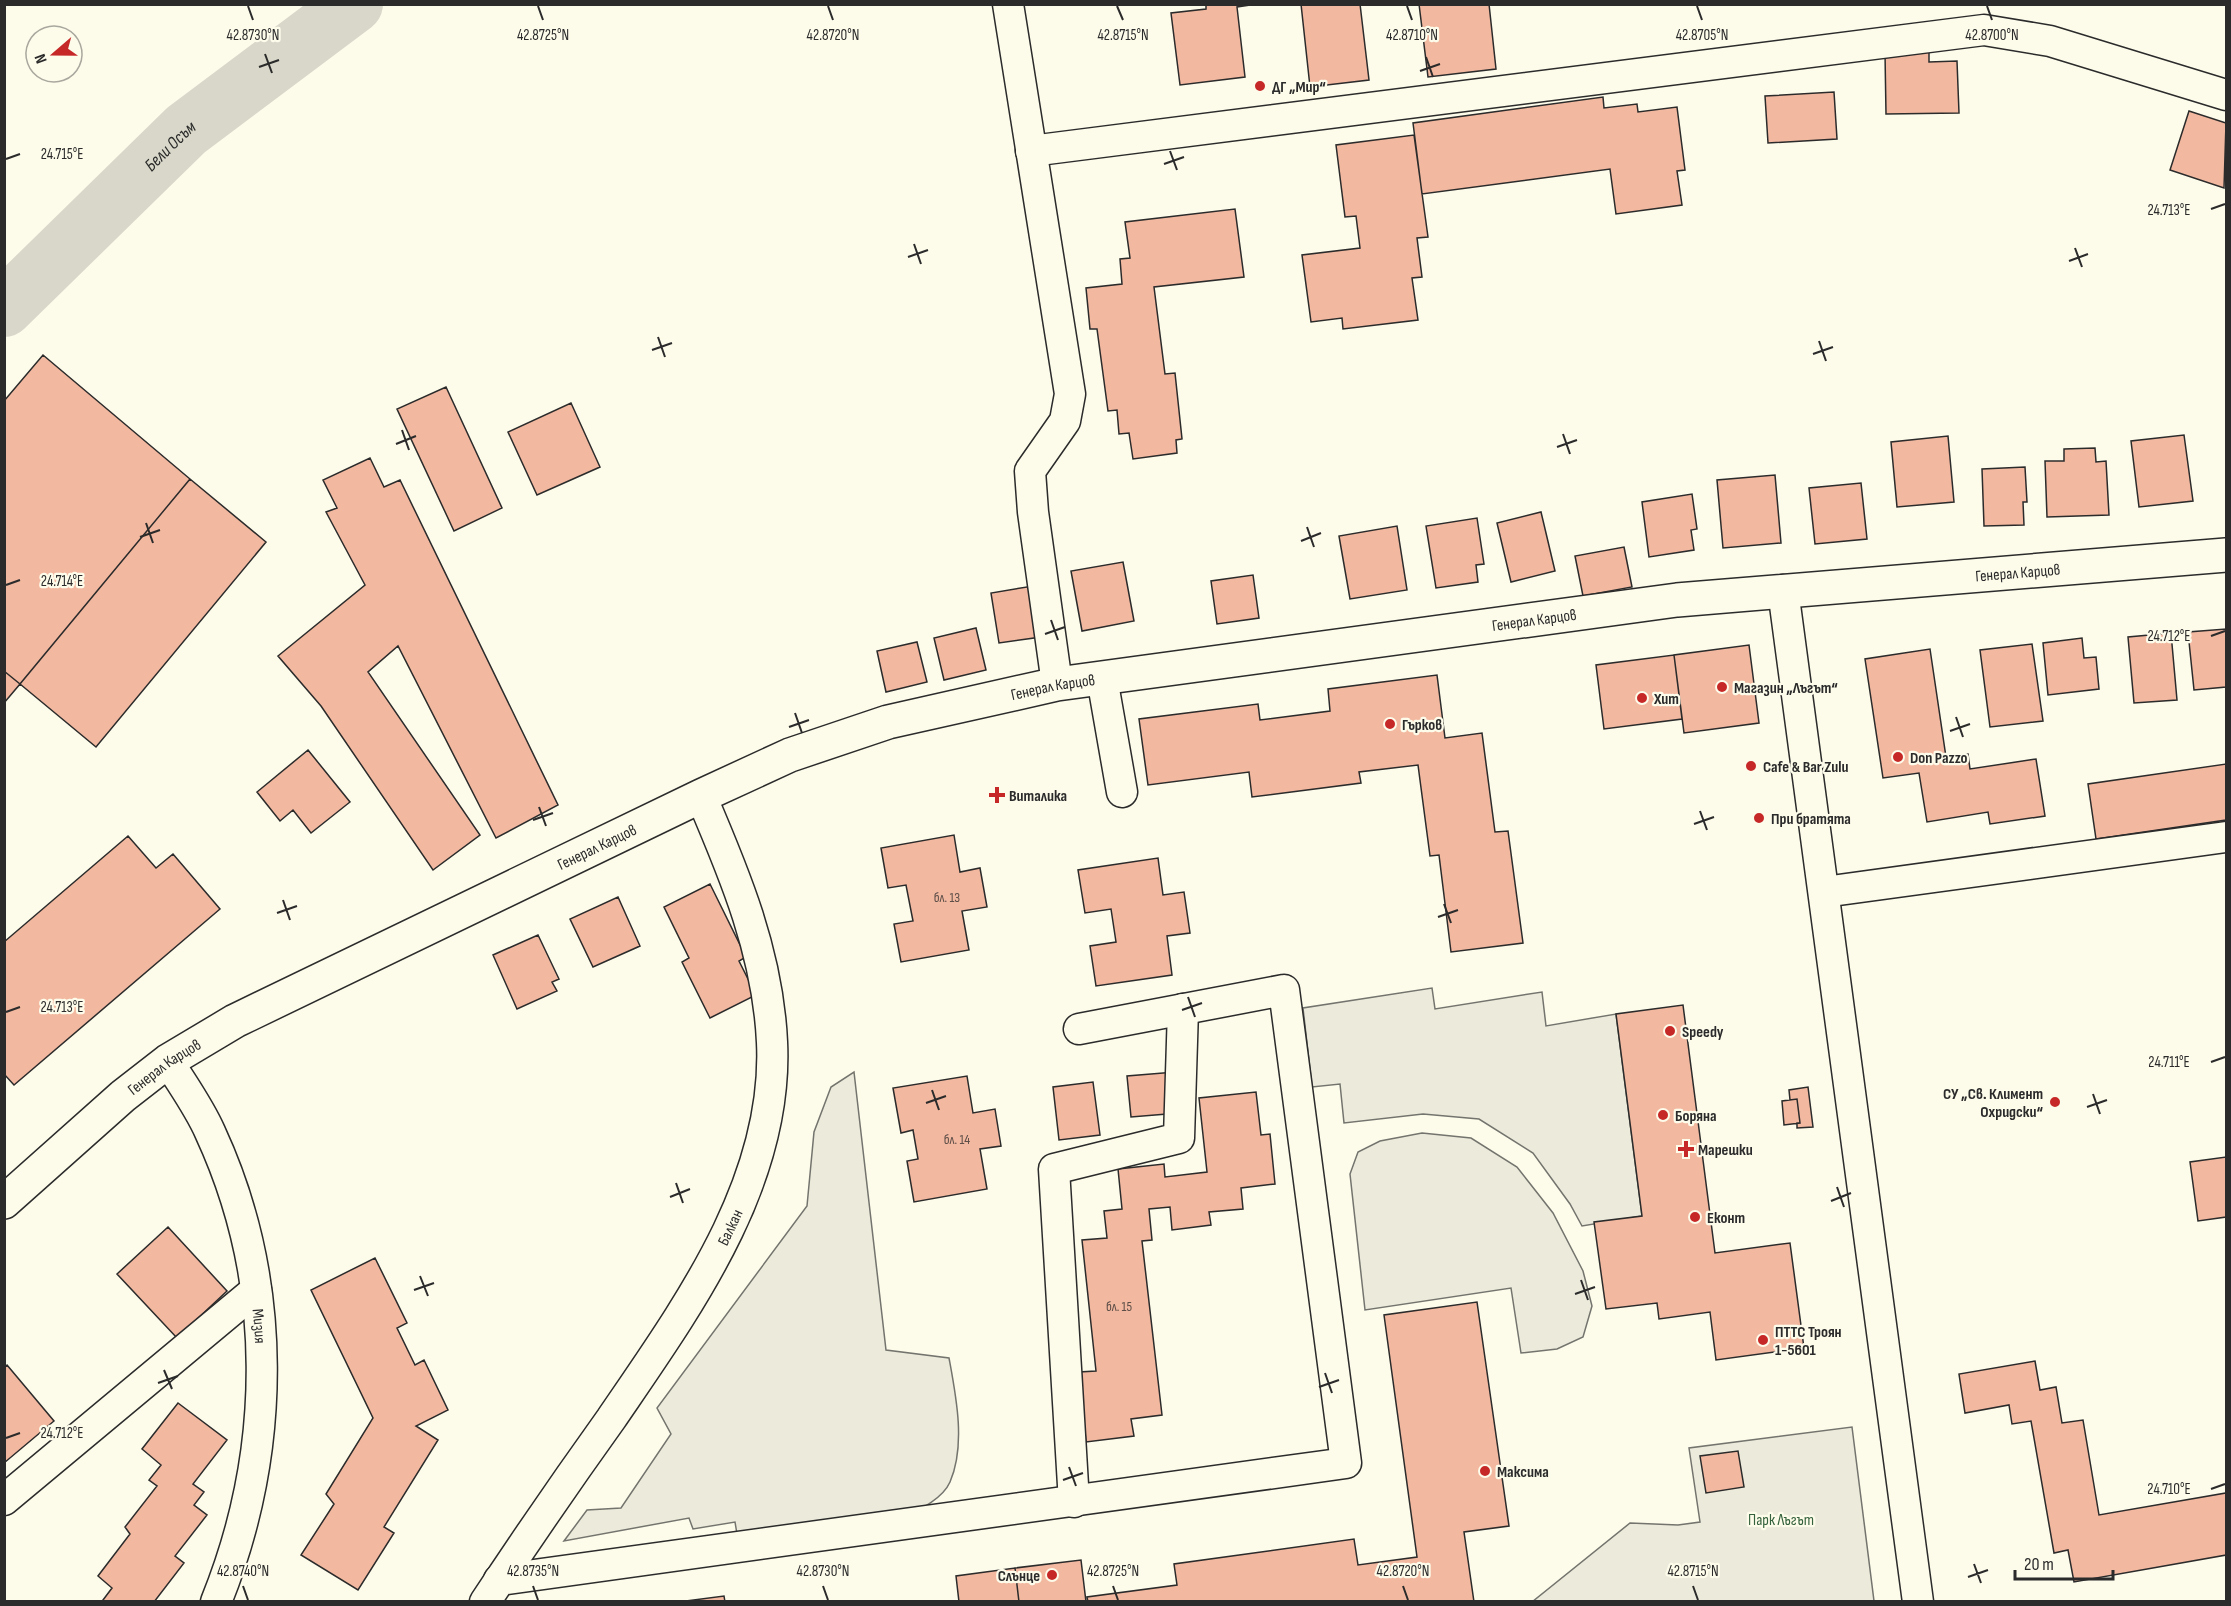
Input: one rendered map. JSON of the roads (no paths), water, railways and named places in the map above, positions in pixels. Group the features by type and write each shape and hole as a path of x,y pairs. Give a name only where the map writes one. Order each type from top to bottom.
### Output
{"main road":[{"name":"Генерал Карцов","path":"4,1202 123,1096 168,1061 235,1021 790,755 888,722 1057,684 1677,600 2226,555"}],"street":[{"path":"1008,4 1070,394 1065,421 1030,471 1033,512 1057,684"},
{"path":"1031,151 1984,30 2050,41 2226,94"},
{"path":"1784,590 1918,1602"},
{"path":"1102,678 1122,792"},
{"name":"Балкан","path":"492,1591 639,1377 699,1284 723,1241 755,1158 771,1082 772,1044 768,1000 749,916 701,796"},
{"path":"1824,892 2226,837"},
{"path":"492,1591 1346,1463 1284,990 1079,1029"},
{"path":"1074,1502 1054,1168 1179,1138 1183,1009"},
{"name":"Мизия","path":"168,1061 209,1130 229,1177 244,1226 256,1290 263,1377 260,1428 243,1523 216,1602"},
{"path":"4,1500 256,1290"}],"waterway":[{"name":"Бели Осъм","path":"4,308 186,130 354,4"}],"place":[{"name":"ДГ „Мир“","path":"1260,86"},
{"name":"Магазин „Лъгът“","path":"1722,687"},
{"name":"Хит","path":"1642,698"},
{"name":"Гърков","path":"1390,724"},
{"name":"Don Pazzo","path":"1898,757"},
{"name":"Cafe & Bar Zulu","path":"1751,766"},
{"name":"Виталика","path":"997,795"},
{"name":"При братята","path":"1759,818"},
{"name":"Speedy","path":"1670,1031"},
{"name":"СУ „Св. Климент Охридски“","path":"2055,1102"},
{"name":"Боряна","path":"1663,1115"},
{"name":"Марешки","path":"1686,1149"},
{"name":"Еконт","path":"1695,1217"},
{"name":"ПТТС Троян 1-5601","path":"1763,1340"},
{"name":"Максима","path":"1485,1471"},
{"name":"Слънце","path":"1052,1575"}],"park label":[{"name":"Парк Лъгът","path":"1781,1519"}]}
